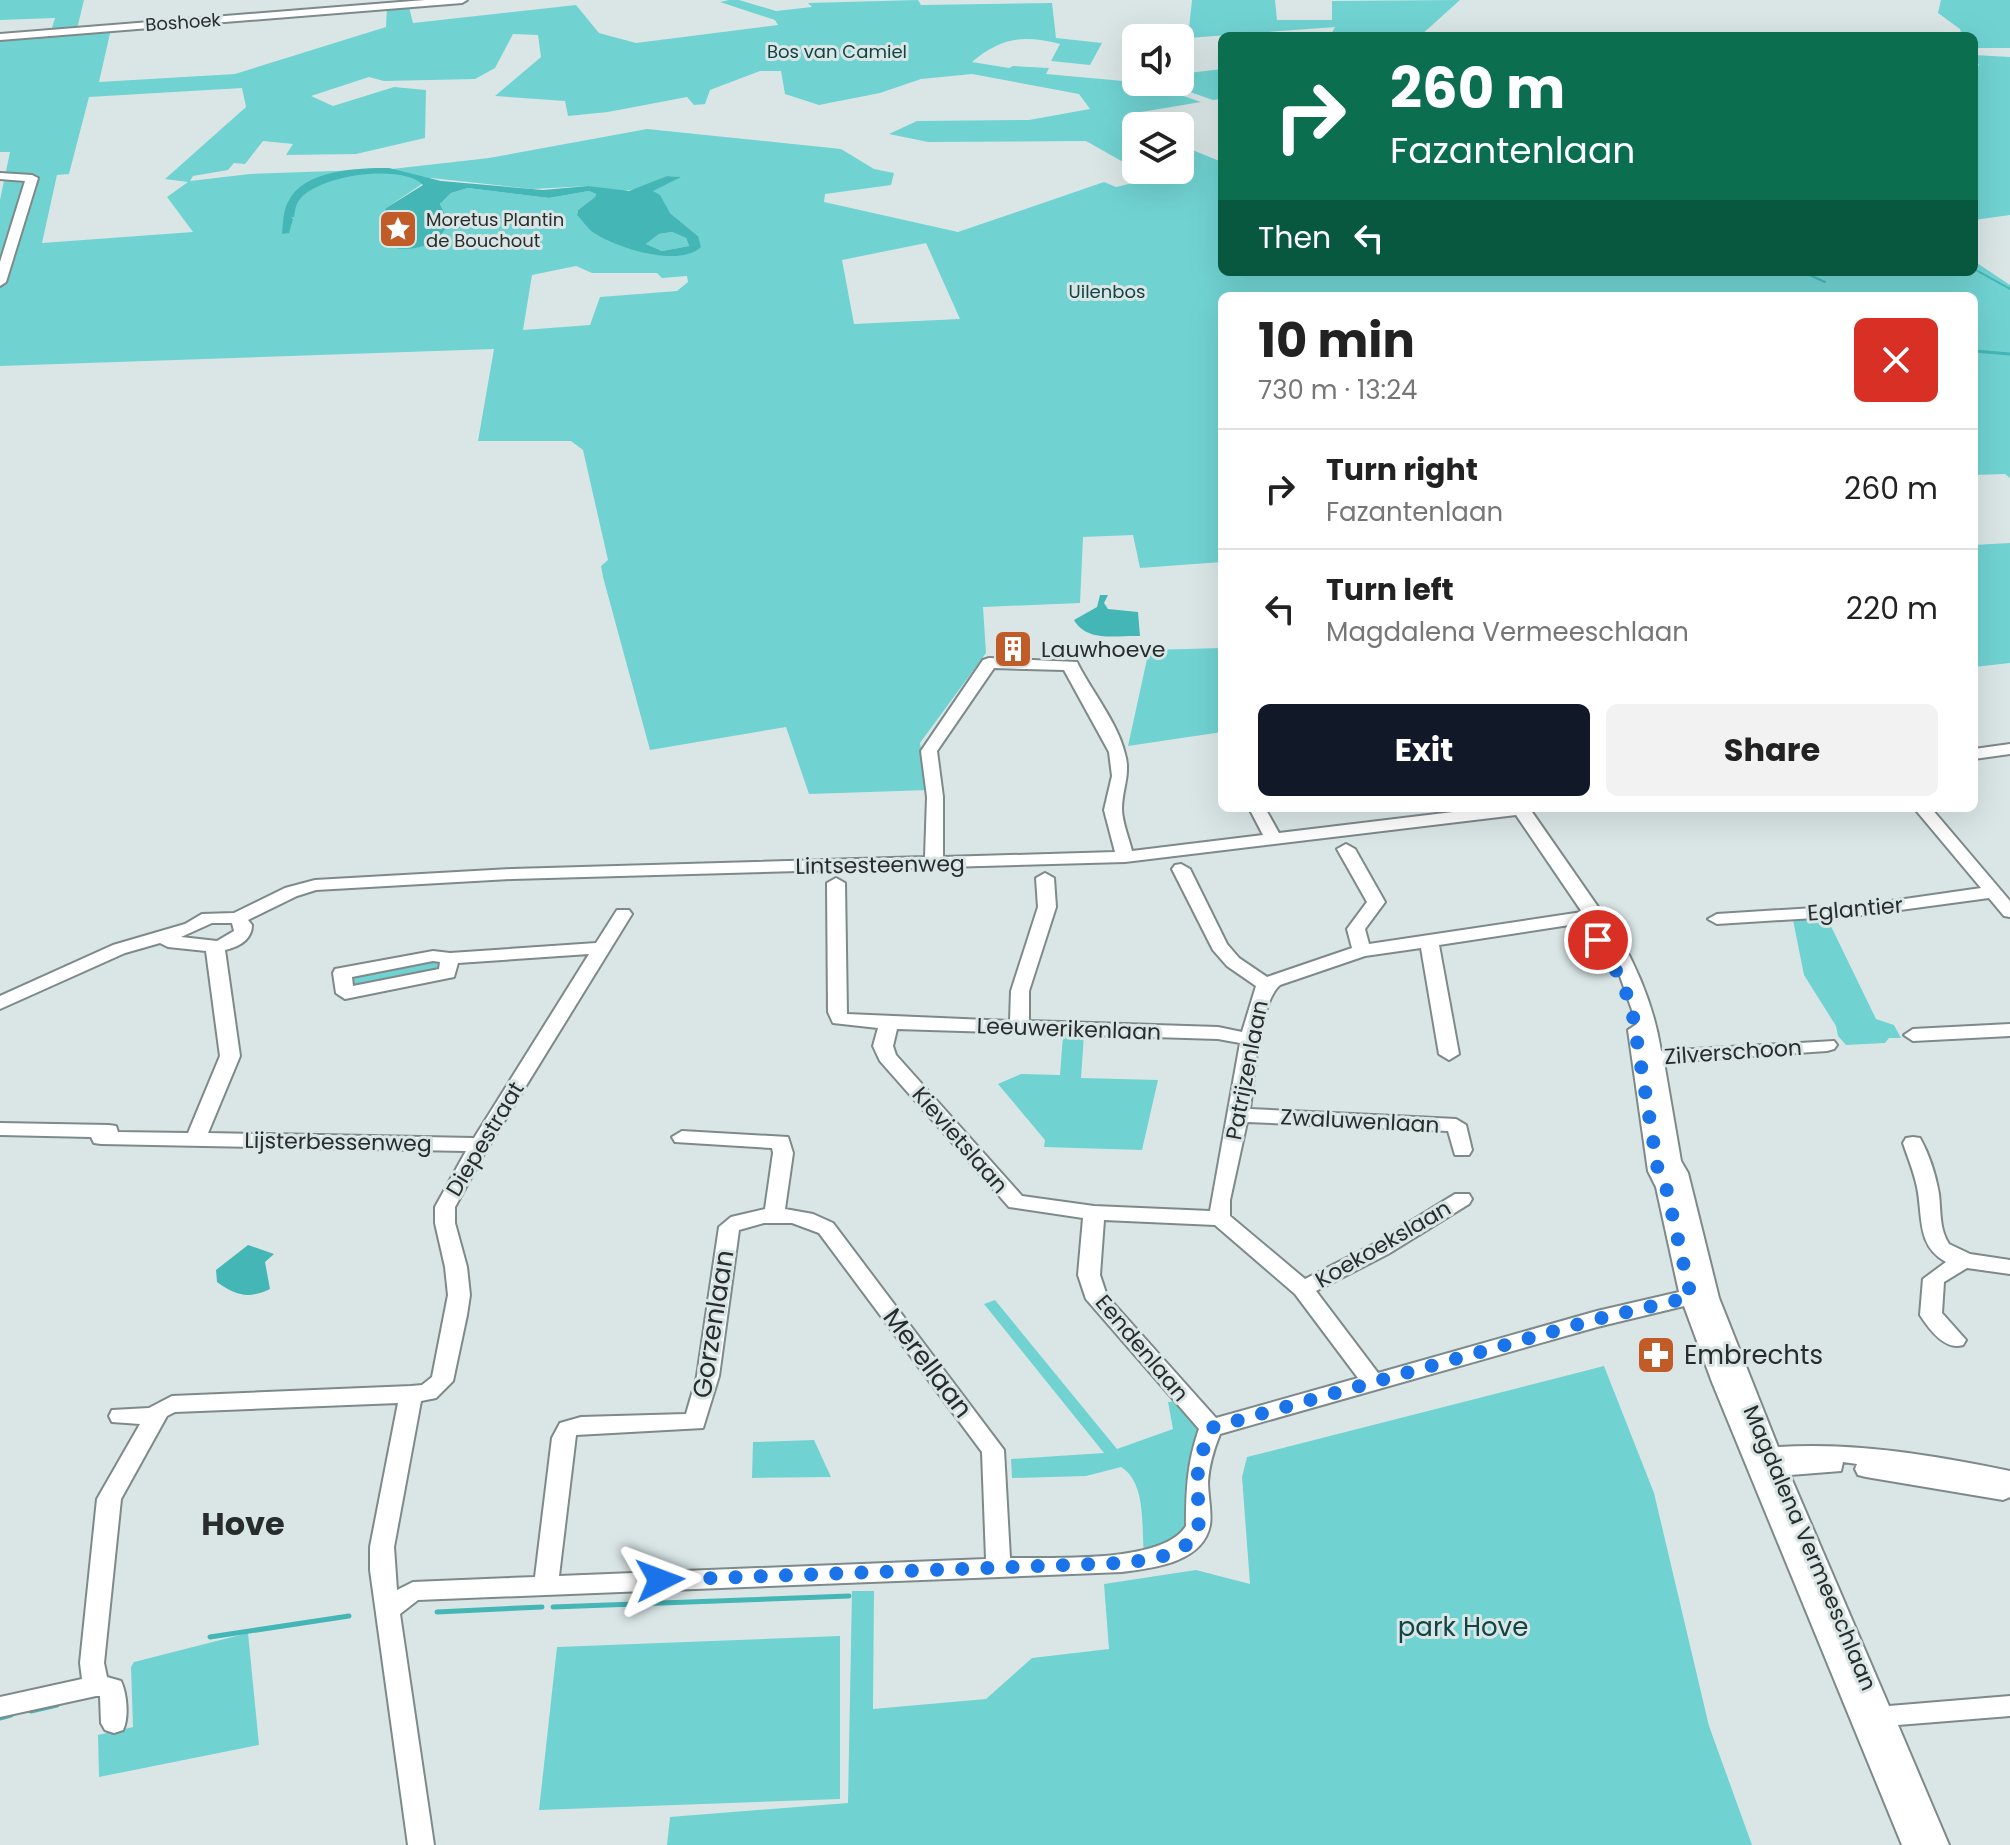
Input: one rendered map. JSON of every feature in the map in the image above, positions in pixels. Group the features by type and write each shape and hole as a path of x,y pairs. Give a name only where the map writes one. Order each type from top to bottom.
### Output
{"street":[{"name":"Boshoek","path":"0,37 462,0"},
{"path":"0,176 32,178 0,282"},
{"path":"934,864 935,797 929,751 989,663 1071,665 1073,676 1085,689 1117,752 1120,776 1113,810 1125,857"},
{"path":"1978,753 2010,749"},
{"path":"1259,812 1273,838"},
{"name":"Lintsesteenweg","path":"0,1003 93,962 191,935 201,920 215,916 237,918 301,889 348,880 1125,857 1466,812"},
{"name":"Magdalena Vermeeschlaan","path":"1522,812 1587,917 1624,962 1644,1011 1646,1058 1671,1161 1678,1173 1700,1298 1872,1718 1915,1845"},
{"path":"1925,812 2010,912"},
{"path":"1346,849 1376,902 1356,929 1362,951"},
{"path":"1181,869 1219,946 1233,962 1267,985"},
{"path":"1019,1027 1020,991 1047,907 1045,878"},
{"name":"Leeuwerikenlaan","path":"836,883 837,1012 840,1019 1218,1033 1250,1039"},
{"name":"Eglantier","path":"1717,919 1863,910 1993,892"},
{"name":"Diepestraat","path":"120,1416 155,1416 164,1406 172,1404 411,1394 428,1392 442,1381 459,1295 445,1223 445,1207 623,914"},
{"name":"Patrijzenlaan","path":"1220,1218 1220,1200 1239,1115 1250,1039 1267,985 1362,951 1587,917"},
{"path":"196,1138 230,1056 215,947 241,935 243,925 237,918"},
{"name":"Lintsesteenweg","path":"191,935 201,946 215,947"},
{"path":"1429,942 1449,1054"},
{"path":"450,958 447,973 345,993 342,973 433,956 450,958 601,948"},
{"name":"Kievietslaan","path":"889,1023 883,1046 887,1057 1016,1202 1094,1213 1220,1218"},
{"path":"1913,1035 2010,1030"},
{"name":"Zilverschoon","path":"1646,1058 1827,1045"},
{"name":"Zwaluwenlaan","path":"1239,1115 1456,1125 1462,1150"},
{"name":"Lijsterbessenweg","path":"0,1129 97,1131 101,1138 480,1145"},
{"path":"682,1137 781,1142 783,1153 774,1216"},
{"path":"1913,1143 1929,1198 1928,1213 1937,1244 1947,1254 1964,1260 2010,1267"},
{"name":"Koekoekslaan","path":"1303,1289 1381,1249 1462,1199"},
{"name":"Eendenlaan","path":"1094,1213 1089,1275 1097,1299 1211,1428"},
{"name":"Merellaan","path":"774,1216 815,1220 826,1228 993,1450 998,1565"},
{"name":"Gorzenlaan","path":"546,1585 561,1453 568,1429 581,1425 695,1422 708,1376 729,1227 743,1218 774,1216"},
{"path":"1220,1218 1303,1289 1372,1381"},
{"path":"1955,1340 1931,1315 1934,1279 1964,1260"},
{"path":"387,1611 413,1591 998,1565 1122,1563 1159,1558 1183,1546 1198,1526 1197,1480 1201,1455 1211,1428 1597,1319 1700,1298"},
{"path":"411,1394 382,1547 387,1611 421,1845"},
{"path":"96,1686 92,1663 109,1499 155,1416"},
{"path":"1765,1462 1828,1452 1936,1466 2010,1480"},
{"path":"1765,1462 1850,1466 2010,1492"},
{"path":"0,1707 96,1686 112,1688 114,1723"},
{"path":"1872,1718 2010,1706"},
{"name":"Magdalena Vermeeschlaan","path":"1872,1718 1936,1845"}],"green space":[{"path":"0,0 84,0 77,29 51,31 55,18 0,20"},
{"path":"739,0 776,11 812,7 808,3 918,0 921,5 1052,3 1056,38 1102,43 1090,65 1051,61 1060,44 1024,39 993,47 972,62 1009,68 1049,68 1046,74 1122,81 1122,96 1183,96 1201,102 1122,112 1122,161 1086,141 928,142 889,134 917,121 1029,120 1090,109 1079,94 972,74 921,79 880,93 819,105 785,94 781,71 760,71 710,90 705,104 694,105 687,97 568,116 565,101 495,96 541,57 538,35 513,34 495,68 475,79 384,81 369,77 311,96 333,106 394,87 426,90 425,138 356,154 286,155 293,144 263,141 245,164 234,163 228,170 193,176 190,181 250,174 392,169 489,158 647,129 841,149 874,169 894,173 891,185 825,194 824,202 958,232 1104,182 1116,187 1129,184 1194,184 1194,151 1218,160 1218,276 1978,276 1978,264 2010,285 2010,478 2005,474 1978,475 1978,292 1218,292 1218,562 1140,568 1133,535 1083,537 1080,603 983,607 986,653 920,743 929,790 809,794 786,727 650,750 603,577 601,566 608,560 583,450 571,441 478,441 494,349 0,366 0,200 10,152 0,152 0,39 111,29 99,82 235,74 386,27 387,8 409,7 413,23 576,5 599,33 636,43 778,25 775,20 720,2","holes":["242,88 246,107 165,179 188,182 167,197 193,232 42,243 57,175 69,174 89,97","667,176 679,177 652,190 670,213 698,236 689,254 657,253 628,247 601,235 577,214 595,197 596,194 589,191 549,198 468,188 451,193 440,204 449,222 431,243 414,247 387,243 394,238 413,234 413,221 386,222 386,208 431,178 532,189 588,186 616,192 637,189","926,243 960,319 854,324 842,260","576,266 592,273 657,273 662,278 687,276 688,282 677,291 600,297 590,325 523,330 532,275"]},
{"path":"1192,0 1275,0 1277,20 1332,20 1332,1 1460,0 1424,32 1332,32 1335,27 1218,32 1218,36 1194,38 1194,24 1189,24"},
{"path":"1941,0 2010,0 2010,48 1978,48 1978,32 1961,32 1938,13"},
{"path":"1978,55 2010,57 2010,215 1978,219 1978,66"},
{"path":"1218,69 1218,99 1194,93 1194,72"},
{"path":"672,232 686,238 689,246 662,251 646,244 659,234"},
{"path":"2010,543 2010,663 1978,667 1978,545"},
{"path":"1218,648 1218,733 1128,746 1149,650"},
{"path":"1827,918 1876,1019 1894,1025 1901,1038 1889,1038 1885,1043 1846,1045 1838,1036 1836,1026 1804,975 1793,920"},
{"path":"441,960 443,967 434,973 356,987 349,985 350,974 358,971"},
{"path":"1063,1035 1084,1035 1081,1078 1158,1080 1142,1150 1044,1147 1045,1140 998,1084 1021,1074 1060,1075"},
{"path":"995,1300 1117,1449 1173,1429 1168,1402 1176,1401 1200,1431 1192,1455 1187,1529 1162,1549 1144,1554 1139,1494 1129,1474 1121,1467 1086,1476 1012,1478 1011,1459 1104,1453 984,1304"},
{"name":"park Hove","path":"1604,1366 1654,1493 1709,1726 1752,1845 667,1845 670,1817 848,1803 852,1591 874,1591 873,1709 986,1699 1032,1658 1109,1649 1104,1584 1196,1570 1250,1584 1242,1477 1247,1457"},
{"path":"814,1440 831,1477 752,1478 753,1442"},
{"path":"248,1633 259,1745 99,1777 98,1735 133,1727 131,1667 134,1662"},
{"path":"840,1636 840,1799 539,1810 557,1647"}],"shaded area":[{"path":"389,168 441,181 543,190 588,186 629,191 667,176 681,177 653,191 660,195 670,213 698,236 701,247 691,253 664,256 632,250 604,239 577,215 578,210 595,197 596,194 589,191 549,198 468,188 451,193 440,204 449,222 439,237 416,248 389,247 387,243 394,238 413,234 413,221 386,222 383,217 386,208 423,185 412,178 380,173 342,178 310,191 300,199 294,217 291,217 289,233 282,234 288,202 306,183 348,170","holes":["672,232 686,238 689,246 662,251 646,244 659,234"]},
{"path":"1100,595 1108,595 1104,603 1108,609 1138,612 1140,636 1095,635 1080,627 1074,620 1097,607"},
{"path":"248,1245 274,1254 265,1262 270,1289 249,1295 237,1293 217,1282 216,1270"}],"waterway":[{"path":"1978,271 2010,289"},
{"path":"1812,276 1825,282"},
{"path":"1978,351 2010,354"},
{"path":"553,1607 849,1596"},
{"path":"437,1612 542,1607"},
{"path":"210,1637 349,1616"},
{"path":"31,1711 57,1705"},
{"path":"0,1718 11,1715"}],"place":[{"name":"Moretus Plantin de Bouchout","path":"398,229"},
{"name":"Lauwhoeve","path":"1013,649"},
{"name":"Embrechts","path":"1656,1355"}],"district":[{"name":"Hove","path":"243,1523"}],"route":[{"path":"660,1580 1122,1563 1159,1558 1188,1542 1198,1526 1197,1480 1201,1455 1211,1428 1597,1319 1691,1297 1666,1187 1658,1171 1631,1004 1598,940"}],"park label":[{"name":"Bos van Camiel","path":"837,51"},
{"name":"Uilenbos","path":"1107,291"}]}
